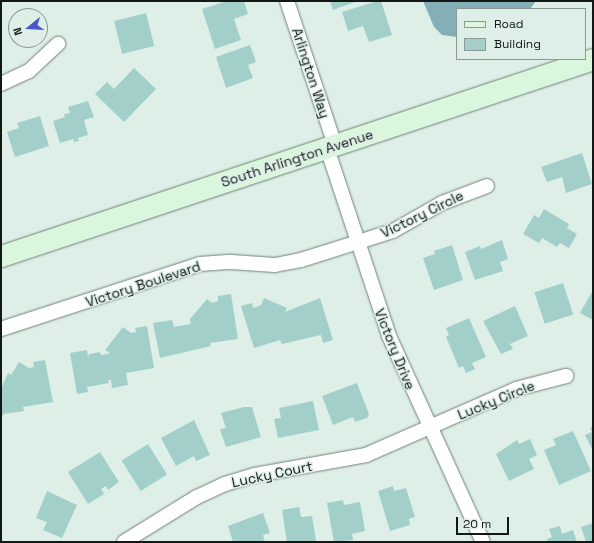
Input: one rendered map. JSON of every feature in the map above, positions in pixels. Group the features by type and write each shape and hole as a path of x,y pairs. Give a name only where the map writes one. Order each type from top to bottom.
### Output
{"main road":[{"name":"South Arlington Avenue","path":"1,256 593,59"}],"street":[{"name":"Arlington Way","path":"287,1 331,146"},
{"path":"1,84 29,71 58,44"},
{"name":"Victory Drive","path":"331,146 358,242 389,336 428,428 483,542"},
{"name":"Victory Circle","path":"358,242 403,226 442,203 487,186"},
{"name":"Victory Boulevard","path":"1,329 200,264 237,262 280,264 358,242"},
{"name":"Lucky Circle","path":"428,428 516,389 566,376"},
{"name":"Lucky Court","path":"124,542 197,497 225,484 255,475 360,456 428,428"}],"water":[{"path":"423,1 536,1 531,8 456,8 456,37 442,35 434,27"}],"building":[{"path":"227,1 244,1 248,14 234,19 241,40 215,49 202,9"},
{"path":"330,1 358,1 333,10"},
{"path":"381,1 392,35 369,42 363,26 348,31 342,12"},
{"path":"146,13 154,46 122,54 114,21"},
{"path":"250,45 256,62 248,65 253,78 226,88 216,57"},
{"path":"134,68 156,89 124,122 95,94 107,82 114,89"},
{"path":"88,101 94,117 84,120 88,135 78,138 79,141 74,142 73,139 60,143 53,121 65,117 64,114 70,113 68,107"},
{"path":"40,116 49,146 15,157 7,132 19,128 17,123"},
{"path":"582,153 592,184 566,193 562,177 547,182 541,167"},
{"path":"544,209 569,224 567,228 577,234 569,248 560,243 557,247 542,238 539,243 523,234 534,215 539,218"},
{"path":"502,240 508,259 500,262 503,271 475,280 465,252 480,246 481,249"},
{"path":"452,245 463,280 434,290 423,258 435,254 434,251"},
{"path":"563,283 573,314 545,324 534,292"},
{"path":"593,290 593,320 580,313"},
{"path":"231,294 238,339 210,343 211,346 160,358 153,323 172,320 174,327 191,324 190,319 207,299 212,303 218,301 218,296"},
{"path":"264,298 287,308 285,312 320,298 333,340 323,343 321,335 282,344 280,340 254,348 241,306 252,303 253,308 261,305"},
{"path":"515,306 528,336 510,344 513,349 501,354 483,321"},
{"path":"469,318 486,357 472,363 475,369 466,373 463,366 459,368 446,337 449,335 446,328"},
{"path":"147,326 154,368 126,373 128,385 112,388 111,380 108,380 109,383 87,387 88,392 77,394 70,353 87,350 88,357 89,354 100,352 101,355 110,353 105,350 123,327 131,333 136,332 135,328"},
{"path":"45,360 53,402 23,407 24,411 4,414 1,418 1,389 8,373 11,375 19,362 29,368 34,367 33,362"},
{"path":"357,383 369,414 367,418 355,422 353,417 333,425 322,396"},
{"path":"313,401 319,430 278,438 274,419 281,418 279,408"},
{"path":"244,407 252,407 261,437 226,447 220,429 226,428 221,413"},
{"path":"194,420 210,455 196,461 194,456 176,466 161,438"},
{"path":"593,426 593,451 585,435 592,432 590,428"},
{"path":"573,431 591,471 559,485 544,450 556,445 553,439"},
{"path":"530,439 537,455 529,459 534,469 509,481 496,454 517,440 519,444"},
{"path":"148,444 167,475 141,491 122,460"},
{"path":"100,452 119,482 108,490 106,486 101,489 104,494 88,504 68,472"},
{"path":"393,486 394,491 406,488 415,517 409,519 410,525 390,531 378,491"},
{"path":"47,491 77,505 62,538 43,530 47,522 36,518"},
{"path":"343,500 344,505 360,502 365,531 352,534 353,540 334,542 327,503"},
{"path":"299,507 301,517 312,516 316,541 287,542 282,510"},
{"path":"263,513 270,533 263,535 265,542 233,542 228,526"},
{"path":"593,523 593,542 586,542 581,527"},
{"path":"560,526 562,534 573,530 577,542 548,542 547,539 552,537 549,529"}]}
